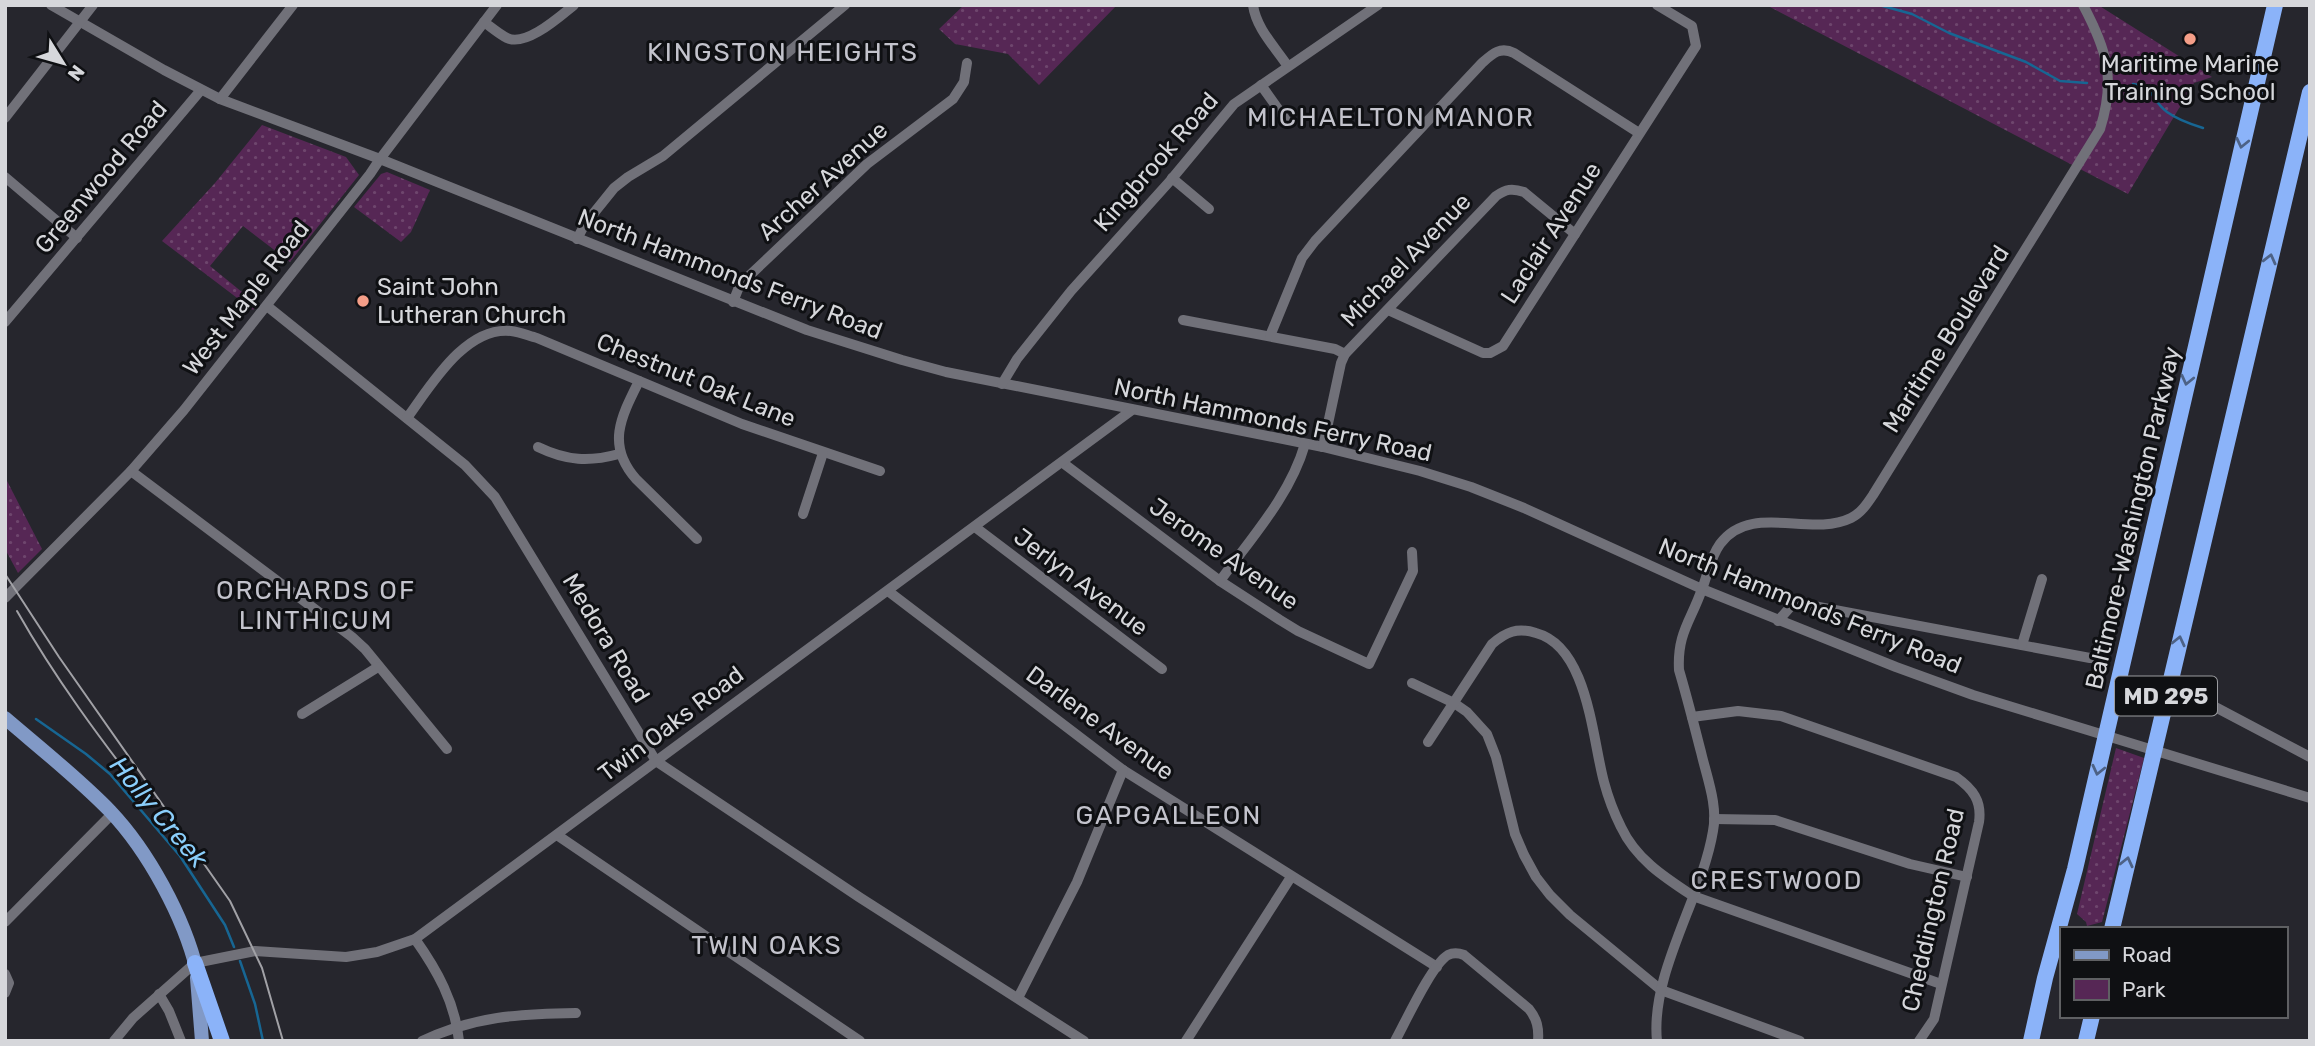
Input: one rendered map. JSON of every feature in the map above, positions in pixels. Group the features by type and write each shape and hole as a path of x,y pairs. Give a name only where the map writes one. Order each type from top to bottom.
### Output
{"highway":[{"name":"Baltimore-Washington Parkway","path":"2031,1041 2075,869 2275,5"},
{"name":"MD 295","path":"2112,927 2310,92"},
{"path":"195,962 222,1041"},
{"path":"2026,1041 2045,978"},
{"path":"2086,1041 2092,1018"},
{"path":"2093,1018 2093,1041"}],"main road":[{"path":"5,718 90,792 131,837 165,892 195,962 215,1041"},
{"path":"195,962 202,1041"}],"street":[{"name":"North Hammonds Ferry Road","path":"51,5 220,99 380,159 807,330 891,357 1002,384 1323,447 1387,462 1471,487 1594,538 1702,589 1845,648 1973,695 2310,797"},
{"path":"5,118 93,5"},
{"path":"220,99 293,5"},
{"name":"West Maple Road","path":"5,598 131,471 184,410 370,174 497,5"},
{"path":"484,22 508,38 516,40 536,32 574,5"},
{"path":"577,239 585,224 614,188 663,156 845,5"},
{"path":"1253,5 1262,29 1287,65"},
{"name":"Kingbrook Road","path":"1002,384 1017,359 1071,291 1234,104 1287,65 1378,5"},
{"name":"Laclair Avenue","path":"1388,310 1483,353 1503,346 1696,46 1692,26 1657,5"},
{"name":"Maritime Boulevard","path":"1657,1041 1655,1023 1661,990 1708,852 1714,819 1713,803 1678,659 1680,639 1702,589 1710,562 1726,536 1738,528 1750,524 1839,522 1863,509 1873,495 2100,129 2108,97 2108,64 2103,46 2083,5"},
{"path":"1270,336 1302,258 1315,241 1482,63 1499,50 1514,53 1639,133"},
{"name":"Archer Avenue","path":"733,302 739,287 748,277 867,164 953,99 964,82 967,63"},
{"path":"1261,85 1288,123"},
{"name":"Greenwood Road","path":"5,322 201,90"},
{"path":"5,177 77,237"},
{"path":"1172,178 1209,209"},
{"name":"Michael Avenue","path":"1323,447 1345,354 1496,196 1504,190 1524,192 1575,234"},
{"name":"Medora Road","path":"267,306 465,465 495,497 656,761 859,897 1084,1041"},
{"path":"1183,320 1335,349 1345,354"},
{"name":"Chestnut Oak Lane","path":"407,418 453,358 466,346 494,333 510,331 537,338 742,424 880,471"},
{"path":"639,381 626,407 619,454 636,479 697,539"},
{"name":"Twin Oaks Road","path":"195,962 255,951 346,957 377,952 415,939 1132,410"},
{"path":"1220,581 1281,498 1300,462 1305,444"},
{"path":"538,447 566,459 598,459 619,454"},
{"path":"803,514 823,453"},
{"name":"Jerome Avenue","path":"1063,463 1220,581 1298,631 1370,664 1413,570 1412,552"},
{"path":"131,471 352,637 447,749"},
{"name":"Jerlyn Avenue","path":"975,527 1162,670"},
{"path":"2022,645 2042,579"},
{"name":"Darlene Avenue","path":"888,591 1123,770 1437,967"},
{"path":"1778,621 1792,605 1803,604 2090,658"},
{"path":"1428,742 1492,645 1503,635 1515,630 1542,634 1562,649 1578,677 1604,782 1621,828 1638,854 1659,873 1693,896 1941,984"},
{"path":"302,714 378,667"},
{"path":"1412,683 1454,703 1477,721 1492,745 1515,834 1536,877 1570,915 1661,990 1800,1041"},
{"path":"2202,701 2310,757"},
{"name":"Cheddington Road","path":"1692,717 1738,711 1781,716 1955,778 1977,798 1981,808 1934,1018 1919,1041"},
{"path":"1017,998 1077,882 1123,770"},
{"path":"5,922 112,814"},
{"path":"1714,819 1775,820 1910,863 1966,877"},
{"path":"557,835 860,1041"},
{"path":"1186,1041 1291,877"},
{"path":"415,939 432,963 454,1009 459,1041"},
{"path":"1395,1041 1437,967 1448,955 1455,953 1464,955 1529,1009 1536,1018 1538,1041"},
{"path":"114,1041 133,1018 195,962"},
{"path":"159,994 181,1041"},
{"path":"422,1041 458,1026 514,1014 576,1013"}],"green space":[{"path":"964,5 1117,5 1039,85 1008,54 955,44 939,29"},
{"path":"1766,5 2098,5 2212,77 2194,83 2128,194"},
{"path":"262,125 346,157 359,175 290,262 243,226 210,266 258,305 253,310 162,241 215,183"},
{"path":"387,172 430,190 411,232 401,242 354,207 381,174"},
{"path":"5,477 42,549 18,573 5,549"},
{"path":"2116,748 2144,758 2102,922 2087,926 2077,914"}],"waterway":[{"path":"1879,5 1912,14 1949,33 2026,62 2060,81 2087,83"},
{"path":"2133,84 2149,91 2171,115 2203,128"},
{"name":"Holly Creek","path":"36,719 110,774 180,856 225,925 234,947"},
{"name":"Holly Creek","path":"240,961 255,1004 263,1041"}],"tram line":[{"path":"5,574 59,657 230,901 262,968 283,1041"},
{"path":"17,611 79,708 148,800"}],"place":[{"name":"Maritime Marine Training School","path":"2190,39"},
{"name":"Saint John Lutheran Church","path":"363,301"}],"district":[{"name":"KINGSTON HEIGHTS","path":"783,52"},
{"name":"MICHAELTON MANOR","path":"1391,117"},
{"name":"ORCHARDS OF LINTHICUM","path":"316,605"},
{"name":"GAPGALLEON","path":"1169,815"},
{"name":"CRESTWOOD","path":"1777,880"},
{"name":"TWIN OAKS","path":"767,945"}]}
